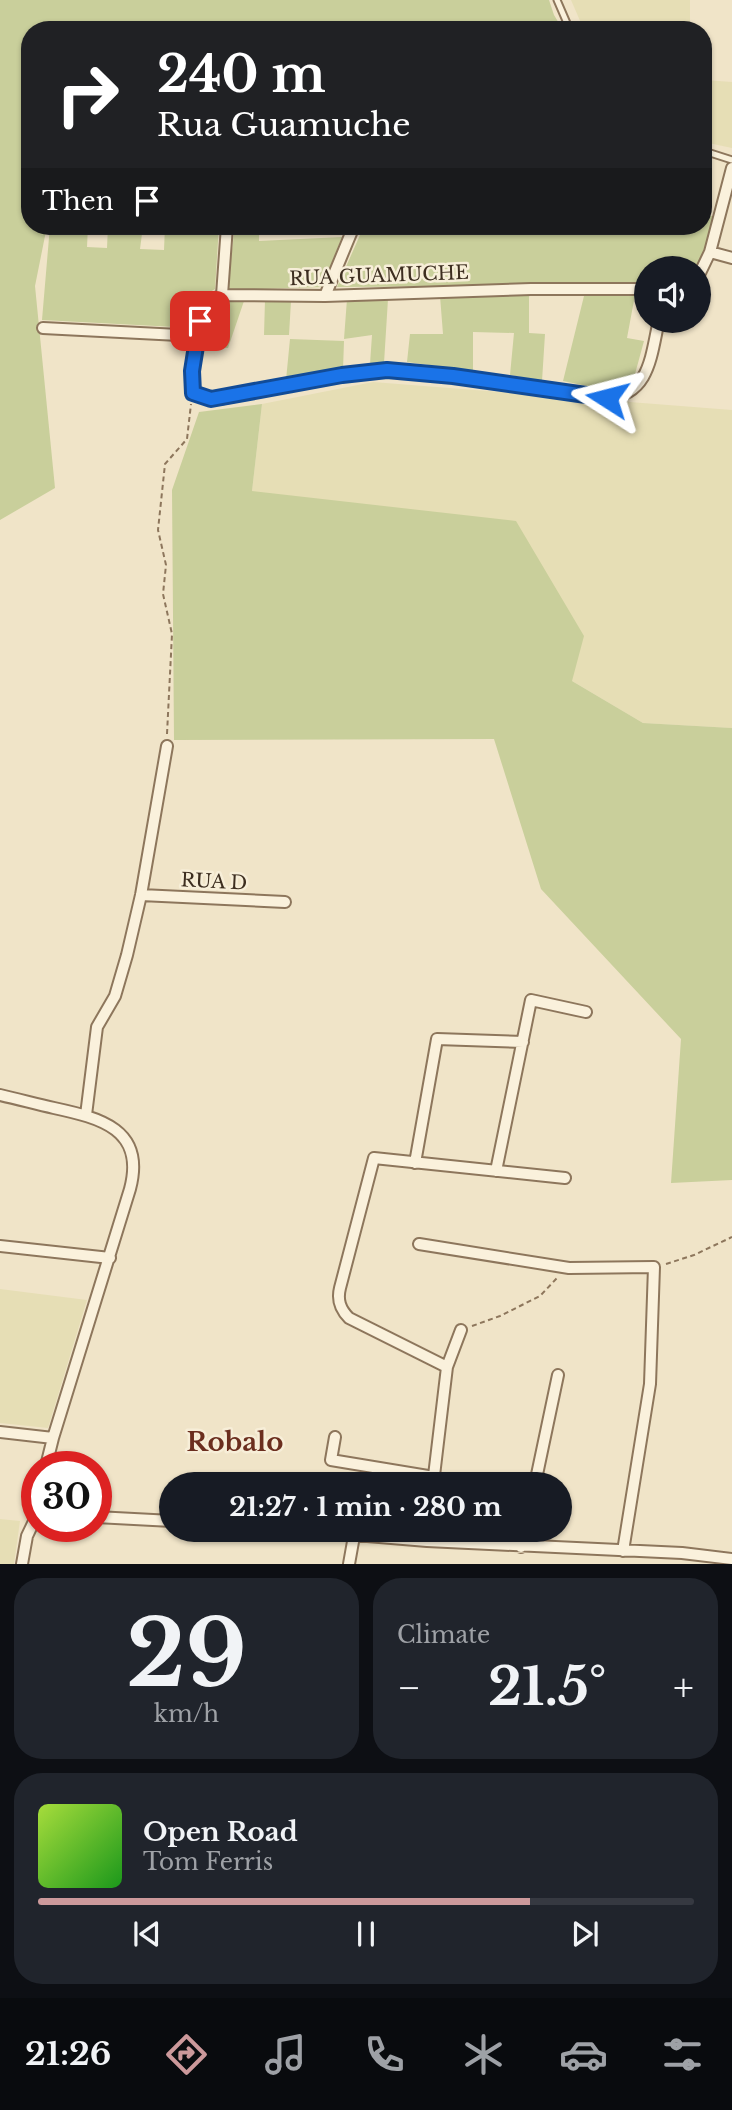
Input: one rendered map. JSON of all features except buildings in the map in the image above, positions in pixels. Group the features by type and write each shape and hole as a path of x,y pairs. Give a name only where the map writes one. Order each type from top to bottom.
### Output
{"street":[{"path":"708,256 732,168"},
{"path":"226,235 222,296 214,298 204,306 201,313 192,371 193,393 211,399 342,375 387,370 616,398 634,389 643,378 655,333"},
{"path":"325,296 350,235"},
{"path":"710,252 732,258"},
{"name":"RUA GUAMUCHE","path":"222,296 634,289"},
{"path":"43,328 198,336"},
{"path":"86,1115 97,1027 115,996 141,895 167,746"},
{"name":"RUA D","path":"141,895 285,902"},
{"path":"496,1171 531,1000 586,1012"},
{"path":"415,1163 437,1039 523,1042"},
{"path":"0,1095 106,1122 128,1144 132,1157 134,1177 50,1451"},
{"path":"447,1367 349,1318 341,1308 340,1288 374,1158 565,1178"},
{"path":"419,1244 566,1267 654,1267 650,1384 622,1551"},
{"path":"0,1246 110,1258"},
{"path":"435,1472 447,1367 461,1330"},
{"path":"538,1472 558,1375"},
{"path":"0,1432 53,1438"},
{"path":"335,1437 331,1460 393,1472"},
{"path":"112,1518 159,1520"},
{"path":"22,1564 26,1542"},
{"path":"349,1564 354,1542"},
{"path":"482,1542 522,1547 682,1553 732,1559"},
{"path":"522,1547 523,1542"}],"lane":[{"path":"557,0 565,21"},
{"path":"712,154 732,160"}],"path":[{"path":"167,746 172,634 163,594 166,565 158,530 165,464 187,439 193,393"},
{"path":"654,1267 694,1255 732,1237"},
{"path":"461,1330 500,1316 540,1296 566,1267"}],"shaded area":[{"path":"571,0 690,0 690,21 580,21"},
{"path":"712,81 732,82 732,148 712,144"},
{"path":"373,382 732,410 732,728 643,723 252,491 262,404"},
{"path":"0,1289 87,1300 48,1428 0,1423"},
{"path":"0,1519 20,1521 14,1564 0,1564"}],"green space":[{"path":"0,0 549,0 558,21 21,21 21,235 45,235 35,286 55,488 0,520"},
{"path":"49,235 88,235 87,247 107,248 108,235 142,235 140,249 164,250 165,235 218,235 215,289 197,300 194,328 42,320"},
{"path":"234,235 259,235 259,241 342,237 322,287 227,290"},
{"path":"360,235 709,235 702,256 634,256 634,285 337,287"},
{"path":"529,294 529,333 545,334 542,381 510,375 514,333 473,332 473,371 407,362 410,334 443,334 440,296"},
{"path":"634,295 627,338 644,341 632,385 611,391 563,381 584,296"},
{"path":"347,299 388,299 384,363 370,364 372,335 344,339"},
{"path":"265,300 291,301 289,335 264,335"},
{"path":"244,301 228,348 204,347 205,313 216,303"},
{"path":"290,339 344,341 343,370 286,380"},
{"path":"262,404 252,491 516,521 584,636 572,681 643,723 732,728 732,1180 671,1183 681,1039 541,889 494,739 174,740 172,490 199,412"}],"district":[{"name":"Robalo","path":"235,1442"}],"route":[{"path":"200,321 191,381 193,393 211,399 365,371 387,370 453,376 607,398"}]}
